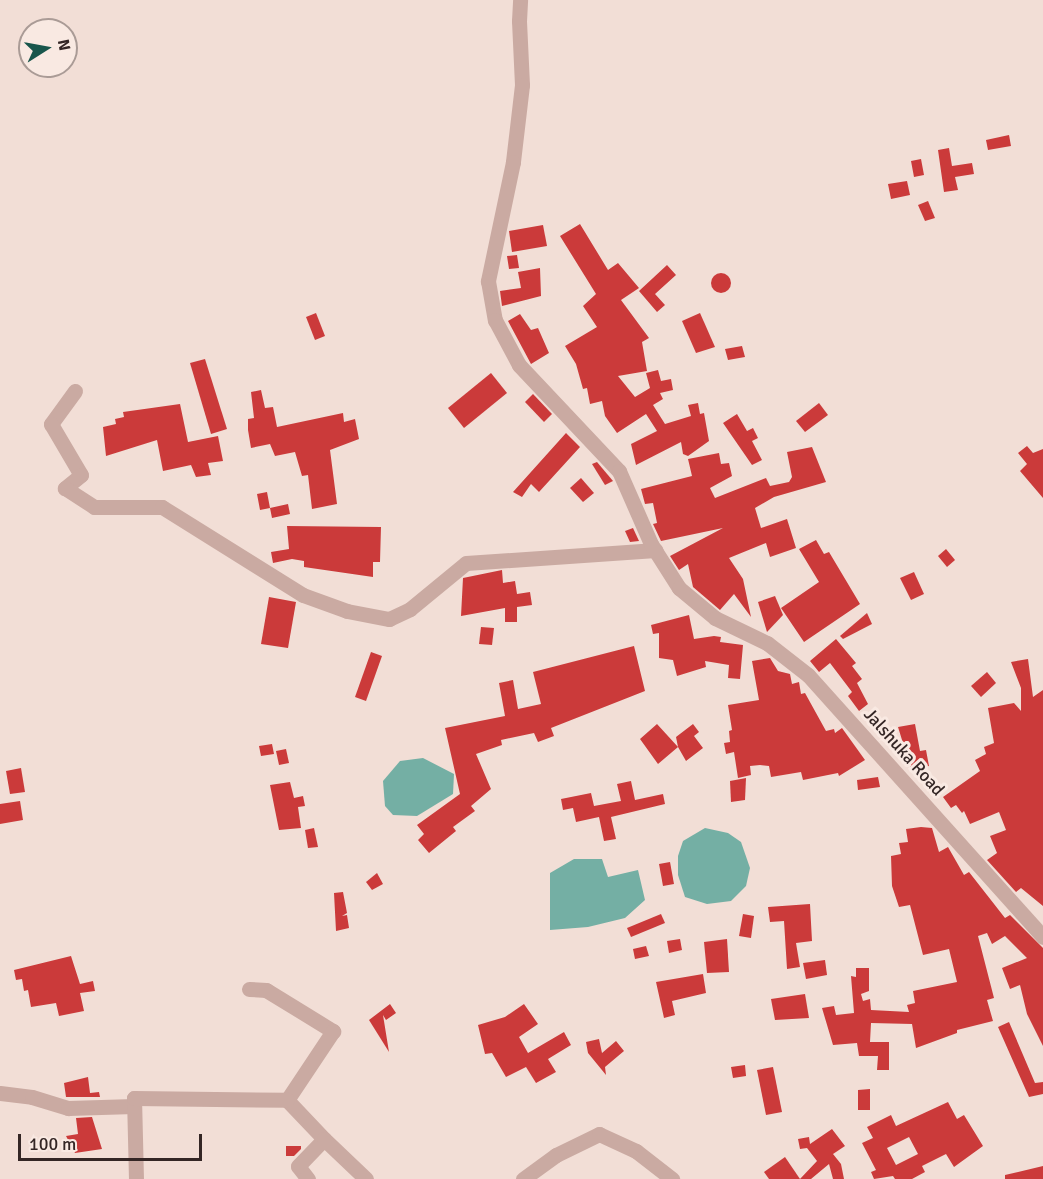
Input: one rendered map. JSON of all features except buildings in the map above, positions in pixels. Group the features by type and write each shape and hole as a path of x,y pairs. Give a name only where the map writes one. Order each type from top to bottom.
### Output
{"street":[{"name":"Jalshuka Road","path":"520,0 522,85 513,162 488,281 495,320 519,365 619,471 656,550 679,588 715,618 767,643 808,675 1043,937"},
{"path":"75,391 51,424 81,475 65,488 94,507 162,507 303,595 347,611 388,618 410,609 466,563 656,550"},
{"path":"249,989 266,990 333,1031 287,1100"},
{"path":"0,1093 32,1096 68,1108 134,1106"},
{"path":"136,1179 134,1098 287,1100 366,1179"},
{"path":"523,1179 556,1155 599,1134 636,1152 672,1179"},
{"path":"308,1179 298,1167 324,1138"}],"water":[{"path":"423,758 454,774 453,794 417,816 393,815 385,806 383,781 400,761"},
{"path":"705,828 728,833 741,842 750,868 746,886 731,901 707,904 685,897 678,875 678,856 683,841"},
{"path":"574,859 602,859 608,877 638,870 645,900 625,918 588,927 550,930 550,873"}]}
